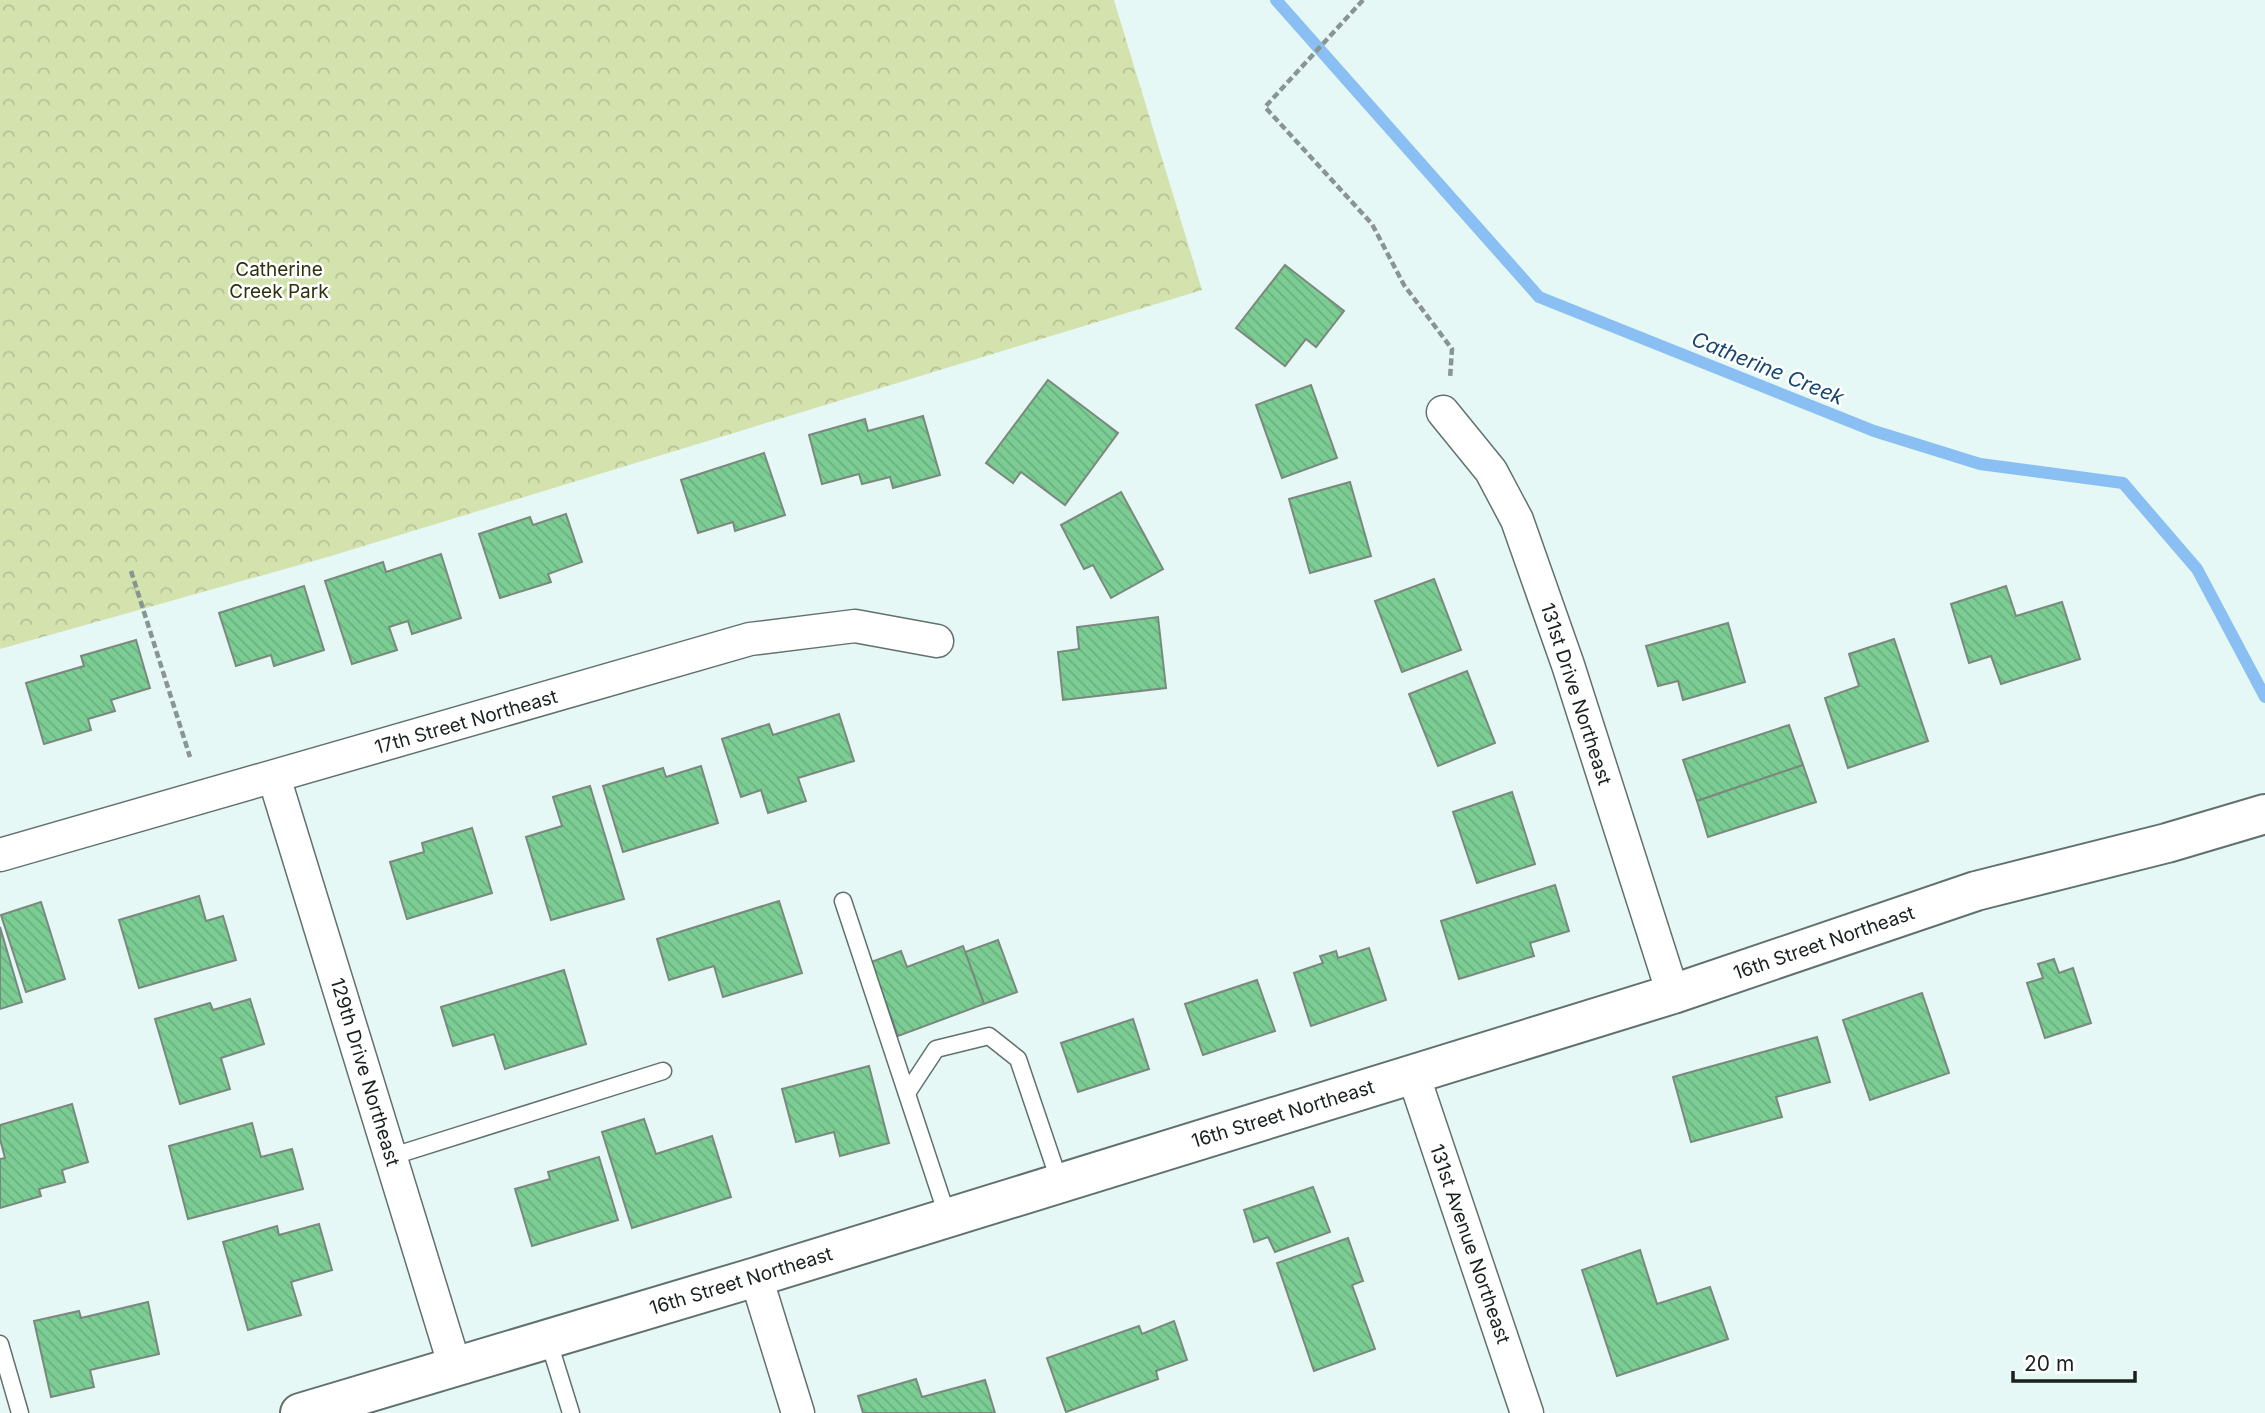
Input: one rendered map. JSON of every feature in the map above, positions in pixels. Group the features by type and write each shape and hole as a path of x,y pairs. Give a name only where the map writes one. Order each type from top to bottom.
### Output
{"street":[{"name":"131st Drive Northeast","path":"1443,412 1491,471 1517,520 1568,665 1673,994"},
{"name":"17th Street Northeast","path":"0,855 750,639 855,626 937,641"},
{"name":"129th Drive Northeast","path":"274,777 455,1367"},
{"name":"16th Street Northeast","path":"300,1413 756,1277 1673,994 1976,891 2210,831 2265,814"},
{"name":"131st Avenue Northeast","path":"1413,1074 1527,1413"},
{"path":"756,1277 798,1413"}],"lane":[{"path":"843,901 948,1218"},
{"path":"907,1093 936,1049 989,1036 1018,1059 1060,1183"},
{"path":"390,1157 663,1071"},
{"path":"548,1339 571,1413"},
{"path":"0,1344 20,1413"}],"path":[{"path":"1363,0 1265,107 1372,225 1404,285 1452,349 1452,367 1443,412"},
{"path":"131,571 190,757"}],"green space":[{"name":"Catherine Creek Park","path":"0,0 1114,0 1202,290 331,556 0,649"}],"building":[{"path":"1285,265 1344,311 1316,347 1306,339 1285,366 1236,328"},
{"path":"1048,380 1118,433 1065,505 1021,472 1013,483 986,463"},
{"path":"1311,385 1337,458 1282,478 1256,405"},
{"path":"923,416 940,475 893,488 890,477 862,484 859,474 822,484 809,435 865,419 868,431"},
{"path":"764,453 785,515 735,531 733,522 698,533 681,480"},
{"path":"1350,482 1371,556 1310,573 1289,499"},
{"path":"1121,492 1163,569 1111,598 1093,565 1084,569 1061,525"},
{"path":"566,514 582,562 548,574 551,582 500,598 479,534 530,517 533,525"},
{"path":"441,554 461,618 412,634 408,621 389,627 397,650 352,664 325,581 383,562 386,572"},
{"path":"1434,579 1461,650 1402,672 1375,601"},
{"path":"304,586 324,650 274,666 271,655 236,666 219,613"},
{"path":"2006,586 2016,616 2062,602 2080,659 2001,684 1991,656 1969,663 1951,604"},
{"path":"1158,617 1166,688 1063,700 1058,652 1079,649 1077,627"},
{"path":"1728,623 1745,682 1683,700 1678,681 1658,686 1646,646"},
{"path":"1894,639 1928,741 1848,768 1825,698 1859,686 1849,654"},
{"path":"136,640 150,688 111,700 115,711 88,719 91,730 44,744 26,683 84,666 81,656"},
{"path":"1467,671 1495,743 1438,766 1409,694"},
{"path":"839,714 854,761 798,778 806,801 768,813 761,790 741,797 722,739 769,724 773,735"},
{"path":"1789,725 1803,765 1697,801 1683,760"},
{"path":"1803,765 1816,802 1708,837 1697,801"},
{"path":"701,766 718,823 623,852 603,786 663,768 666,777"},
{"path":"590,786 624,899 551,920 526,837 562,826 553,797"},
{"path":"1512,792 1535,864 1477,883 1453,812"},
{"path":"472,828 492,893 407,919 390,862 424,852 422,843"},
{"path":"1555,885 1569,931 1530,943 1534,956 1459,979 1441,921"},
{"path":"199,896 206,921 223,916 236,960 139,988 119,920"},
{"path":"779,901 802,973 723,997 714,966 669,980 657,939"},
{"path":"41,902 65,979 26,992 1,915"},
{"path":"0,927 22,1002 0,1009"},
{"path":"998,940 1017,992 984,1004 965,952"},
{"path":"963,946 984,1004 898,1036 871,962 901,951 907,967"},
{"path":"1369,948 1386,1000 1311,1026 1294,973 1323,963 1320,956 1336,951 1338,958"},
{"path":"2054,959 2059,973 2073,968 2091,1023 2045,1038 2027,983 2043,978 2038,964"},
{"path":"564,970 586,1044 505,1069 494,1034 453,1046 441,1007"},
{"path":"1257,980 1275,1031 1203,1055 1185,1004"},
{"path":"1922,993 1949,1073 1870,1100 1843,1020"},
{"path":"250,999 264,1044 221,1058 230,1089 180,1104 155,1019 210,1003 213,1010"},
{"path":"1133,1019 1149,1069 1078,1092 1061,1043"},
{"path":"1817,1037 1830,1082 1776,1097 1782,1117 1691,1142 1673,1077"},
{"path":"869,1066 889,1143 840,1156 834,1132 796,1142 782,1089"},
{"path":"72,1104 88,1162 62,1170 65,1182 39,1189 41,1196 0,1208 0,1159 5,1158 0,1125"},
{"path":"644,1119 656,1154 712,1136 731,1197 632,1228 602,1132"},
{"path":"252,1123 261,1157 292,1149 303,1189 188,1219 169,1146"},
{"path":"599,1157 618,1220 532,1246 515,1189 550,1179 548,1172"},
{"path":"1313,1187 1330,1232 1275,1252 1268,1237 1254,1242 1244,1210"},
{"path":"319,1224 332,1270 291,1282 301,1315 248,1330 223,1242 277,1226 279,1235"},
{"path":"1348,1238 1363,1281 1352,1285 1375,1349 1314,1371 1277,1263"},
{"path":"1640,1250 1657,1304 1710,1287 1728,1339 1617,1376 1582,1270"},
{"path":"148,1302 159,1354 90,1370 94,1387 51,1397 34,1321 79,1311 81,1318"},
{"path":"1174,1321 1187,1360 1156,1371 1158,1379 1066,1412 1047,1358 1139,1326 1142,1334"},
{"path":"916,1379 922,1397 985,1380 995,1413 863,1413 858,1396"}],"waterway":[{"name":"Catherine Creek","path":"1276,0 1539,297 1874,431 1980,464 2123,483 2197,569 2265,697"}]}
